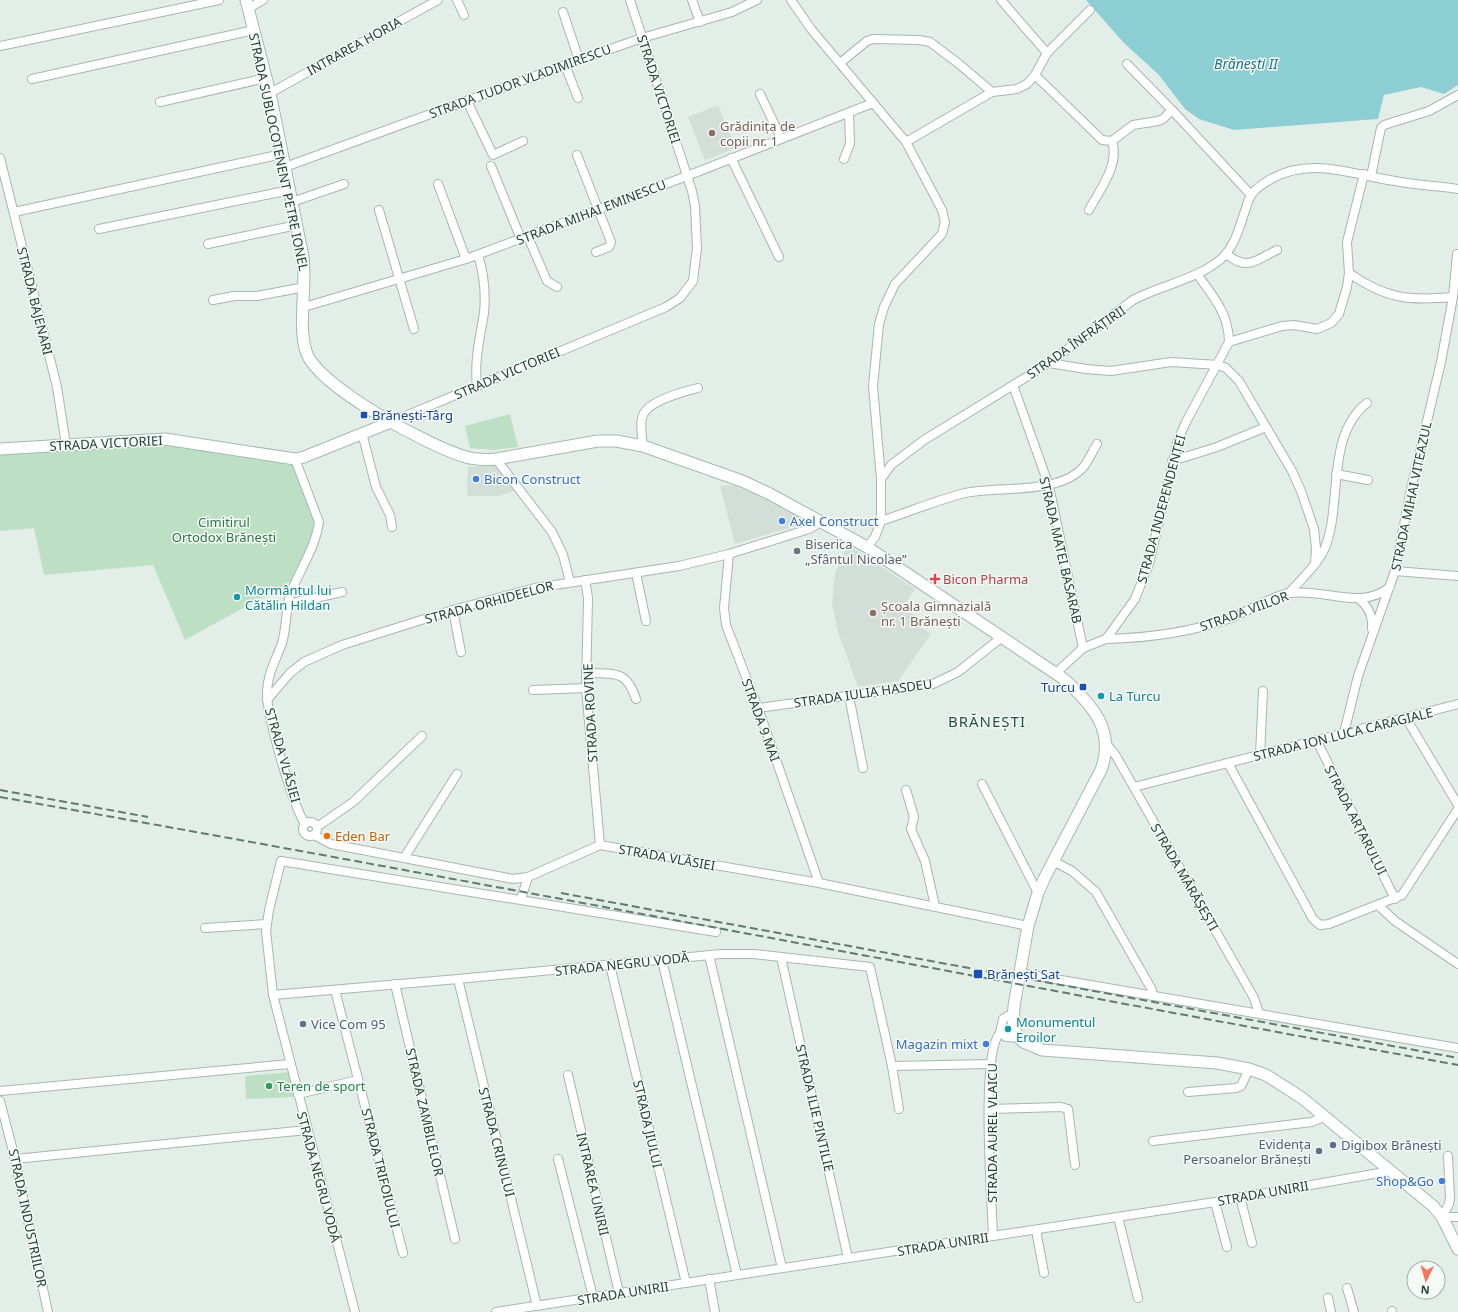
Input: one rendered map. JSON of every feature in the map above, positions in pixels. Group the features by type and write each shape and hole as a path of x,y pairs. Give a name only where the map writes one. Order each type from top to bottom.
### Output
{"main road":[{"name":"STRADA SUBLOCOTENENT PETRE IONEL","path":"247,4 270,93 305,269 304,341 308,356 315,367 345,393 391,422 460,455 472,459 496,459 606,440 628,442 643,446 742,480 867,548 1056,672 1072,686 1095,714 1103,729 1106,743 1106,754 1101,770 1053,861 1038,893 1028,926 1013,1013 1014,1028 1020,1038"},
{"name":"STRADA VICTORIEI","path":"0,450 165,439 295,459 304,457 391,422"},
{"path":"1020,1038 1030,1045 1048,1051 1217,1063 1249,1069 1279,1082 1325,1116 1433,1206 1442,1217 1458,1249"}],"street":[{"path":"0,46 219,0"},
{"path":"247,4 263,0"},
{"name":"INTRAREA HORIA","path":"270,93 438,0"},
{"path":"457,0 464,15"},
{"name":"STRADA VICTORIEI","path":"391,422 666,307 680,298 693,282 697,248 695,206 687,176 630,0"},
{"path":"692,0 700,22"},
{"name":"STRADA TUDOR VLADIMIRESCU","path":"285,167 642,38 732,12 757,0"},
{"path":"790,0 811,29 906,142 942,210 945,222 942,234 895,284 884,307 879,324 873,368 874,406 881,479 881,521 875,537 867,548"},
{"path":"1001,0 1047,53"},
{"path":"906,142 992,92 1017,89 1026,84 1035,75 1047,53 1090,10"},
{"path":"563,12 579,60"},
{"path":"32,79 254,30"},
{"path":"840,63 867,41 873,39 924,40 942,51 992,92"},
{"path":"1127,64 1251,195 1275,177 1296,169 1328,168 1368,175 1396,182 1458,189"},
{"path":"565,65 578,98"},
{"path":"1035,75 1102,140 1112,141 1133,125 1158,121 1163,119 1172,110"},
{"path":"160,102 266,78"},
{"path":"760,94 781,138"},
{"path":"1197,274 1224,314 1229,332 1229,342 1282,326 1294,324 1317,329 1325,327 1331,323 1341,309 1346,294 1349,273 1347,242 1368,175 1378,133 1384,125 1429,111 1458,95"},
{"path":"467,101 492,155 523,141"},
{"name":"STRADA MIHAI EMINESCU","path":"304,307 478,255 599,210 873,103"},
{"path":"844,159 850,144 849,113"},
{"path":"1089,210 1114,162 1115,150 1112,141"},
{"path":"14,212 282,154"},
{"path":"578,155 611,242 609,248 596,252"},
{"name":"STRADA BAJENARI","path":"0,158 57,387 66,445"},
{"path":"731,158 779,257"},
{"path":"491,166 524,238 548,281 557,286"},
{"path":"292,202 344,184"},
{"path":"438,184 466,259"},
{"path":"99,229 290,190"},
{"name":"STRADA ÎNFRĂȚIRII","path":"881,479 891,465 924,440 1049,363 1133,300 1146,293 1197,274 1226,254 1234,240 1251,195"},
{"path":"379,210 398,280 414,329"},
{"path":"208,244 297,225"},
{"path":"1226,254 1235,262 1244,264 1251,263 1277,250"},
{"name":"STRADA MIHAI VITEAZUL","path":"1344,733 1358,676 1395,571 1453,297 1457,254"},
{"path":"478,255 484,281 485,294 476,355 478,386"},
{"path":"1349,273 1375,289 1395,297 1415,300 1453,297"},
{"path":"213,300 234,296 257,296 305,287"},
{"name":"STRADA INDEPENDENȚEI","path":"1106,639 1135,599 1145,576 1172,461 1186,422 1218,365 1229,342"},
{"path":"1049,363 1086,369 1111,371 1171,362 1218,365 1226,368 1240,381 1292,471 1301,491 1314,529 1316,548 1315,564"},
{"name":"STRADA MATEI BASARAB","path":"1014,385 1049,486 1083,648"},
{"path":"643,446 641,424 642,417 648,407 683,392 698,388"},
{"path":"1289,593 1323,553 1327,543 1336,474 1349,427 1356,412 1367,403"},
{"path":"1172,461 1217,447 1266,427"},
{"path":"362,433 376,487 390,515 392,526"},
{"path":"881,521 982,490 1049,486 1079,471 1085,465 1097,444"},
{"name":"STRADA VLĂSIEI","path":"295,459 319,522 288,604 282,643 269,675 267,700 282,759 299,813 305,824"},
{"path":"496,459 552,532 563,555 570,582"},
{"path":"1336,474 1368,480"},
{"name":"STRADA ORHIDEELOR","path":"267,700 290,673 319,654 342,645 453,610 535,588 679,566 729,554 809,529 821,522"},
{"name":"STRADA 9 MAI","path":"729,554 725,617 819,883"},
{"path":"1395,571 1458,576"},
{"path":"636,572 646,621"},
{"name":"STRADA ROVINE","path":"585,580 588,598 586,688 600,845"},
{"name":"STRADA VIILOR","path":"1106,639 1139,638 1186,631 1230,618 1289,593 1314,593 1359,598 1377,596 1390,586"},
{"path":"288,604 342,592"},
{"path":"1359,598 1366,604 1370,612 1372,635"},
{"path":"453,610 461,652"},
{"name":"STRADA IULIA HASDEU","path":"758,708 933,684 943,681 958,672 1002,637"},
{"path":"1056,672 1083,648 1106,639"},
{"path":"586,673 612,674 622,677 631,684 636,699"},
{"path":"533,690 586,688"},
{"path":"1260,755 1263,691"},
{"path":"849,696 863,768"},
{"name":"STRADA ION LUCA CARAGIALE","path":"1134,787 1406,718 1458,703"},
{"path":"1406,718 1458,805"},
{"path":"317,827 312,822 305,824 303,830 305,834 314,835 317,832 317,827 352,802 422,736"},
{"name":"STRADA ARȚARULUI","path":"1317,741 1395,899"},
{"name":"STRADA MĂRĂȘEȘTI","path":"1106,743 1134,787 1254,998 1259,1013"},
{"path":"1228,763 1316,922 1320,925 1329,924 1379,906 1402,895 1458,810"},
{"path":"404,858 457,774"},
{"path":"982,784 1038,893"},
{"path":"906,790 914,817 911,828 924,861 935,906"},
{"name":"STRADA VLĂSIEI","path":"314,835 331,844 512,879 528,877 600,845 819,883 1028,926"},
{"name":"STRADA NEGRU VODĂ","path":"355,1312 273,995 268,954 267,924 281,861 521,899"},
{"path":"1053,861 1072,871 1096,892 1152,990 1152,996"},
{"path":"528,877 521,899 716,932"},
{"path":"1379,906 1395,920 1458,964"},
{"path":"206,928 267,924"},
{"name":"STRADA NEGRU VODĂ","path":"273,995 709,955 737,954 781,957 870,967 892,1066 899,1109"},
{"path":"709,955 782,1268"},
{"name":"STRADA ILIE PINTILIE","path":"781,957 848,1258"},
{"path":"662,960 737,1274"},
{"name":"STRADA JIULUI","path":"610,965 686,1283"},
{"path":"1020,973 1458,1048"},
{"name":"STRADA CRINULUI","path":"458,979 537,1306"},
{"name":"STRADA ZAMBILELOR","path":"395,984 455,1239"},
{"name":"STRADA TRIFOIULUI","path":"335,990 403,1253"},
{"name":"STRADA SUBLOCOTENENT PETRE IONEL","path":"1000,1033 1003,1019 1013,1013"},
{"path":"1000,1033 1006,1037 1020,1038"},
{"name":"STRADA AUREL VLAICU","path":"993,1236 989,1109 990,1064 995,1039 1000,1033"},
{"path":"0,1091 290,1064"},
{"path":"892,1066 990,1064"},
{"path":"1188,1092 1236,1088 1241,1086 1249,1069"},
{"name":"INTRAREA UNIRII","path":"568,1075 619,1293"},
{"path":"298,1094 358,1080"},
{"name":"STRADA INDUSTRIILOR","path":"0,1102 15,1159 48,1312"},
{"path":"989,1109 1061,1107 1068,1109 1075,1165"},
{"path":"1153,1141 1312,1122 1325,1116"},
{"path":"15,1159 307,1130"},
{"path":"1448,1156 1450,1198 1449,1204 1442,1217 1458,1217"},
{"path":"558,1159 593,1297"},
{"name":"STRADA UNIRII","path":"496,1312 1215,1202 1379,1173 1389,1169"},
{"path":"1240,1197 1252,1243"},
{"path":"1215,1202 1228,1247"},
{"path":"1118,1217 1138,1298"},
{"path":"1036,1230 1044,1273"},
{"path":"709,1279 716,1312"},
{"path":"1347,1288 1354,1312"},
{"path":"1328,1298 1331,1312"}],"shaded area":[{"name":"Grădinița de copii nr. 1","path":"718,105 736,148 705,160 688,117"},
{"name":"Bicon Construct","path":"499,465 517,490 499,496 467,496 468,467"},
{"name":"Axel Construct","path":"733,485 801,515 805,523 735,544 720,486"},
{"path":"848,545 915,589 903,607 917,617 914,622 931,634 898,681 858,687 838,632 832,603 835,573"}],"green space":[{"path":"510,414 518,447 494,450 470,448 465,426"},
{"name":"Cimitirul Ortodox Brănești","path":"163,442 295,461 316,508 315,528 292,581 185,640 153,565 44,575 34,528 0,531 0,453"},
{"name":"Teren de sport","path":"289,1072 295,1097 246,1099 245,1076"}],"water":[{"name":"Brănești II","path":"1086,0 1458,0 1458,85 1444,94 1421,87 1384,95 1378,119 1234,130 1199,119 1185,109 1159,75 1124,43"}],"railway":[{"path":"0,790 148,817"},
{"path":"0,797 1458,1065"},
{"path":"561,893 1458,1058"}],"place":[{"name":"Grădinița de copii nr. 1","path":"712,133"},
{"name":"Brănești-Târg","path":"364,415"},
{"name":"Bicon Construct","path":"476,479"},
{"name":"Axel Construct","path":"782,521"},
{"name":"Biserica „Sfântul Nicolae”","path":"797,551"},
{"name":"Bicon Pharma","path":"935,579"},
{"name":"Mormântul lui Cătălin Hildan","path":"237,597"},
{"name":"Școala Gimnazială nr. 1 Brănești","path":"873,613"},
{"name":"Turcu","path":"1083,687"},
{"name":"La Turcu","path":"1101,696"},
{"name":"Eden Bar","path":"327,836"},
{"name":"Brănești Sat","path":"978,974"},
{"name":"Vice Com 95","path":"303,1024"},
{"name":"Monumentul Eroilor","path":"1008,1029"},
{"name":"Magazin mixt","path":"986,1044"},
{"name":"Teren de sport","path":"269,1086"},
{"name":"Digibox Brănești","path":"1333,1145"},
{"name":"Evidența Persoanelor Brănești","path":"1319,1151"},
{"name":"Shop&Go","path":"1442,1181"}],"district":[{"name":"BRĂNEȘTI","path":"987,722"}]}
